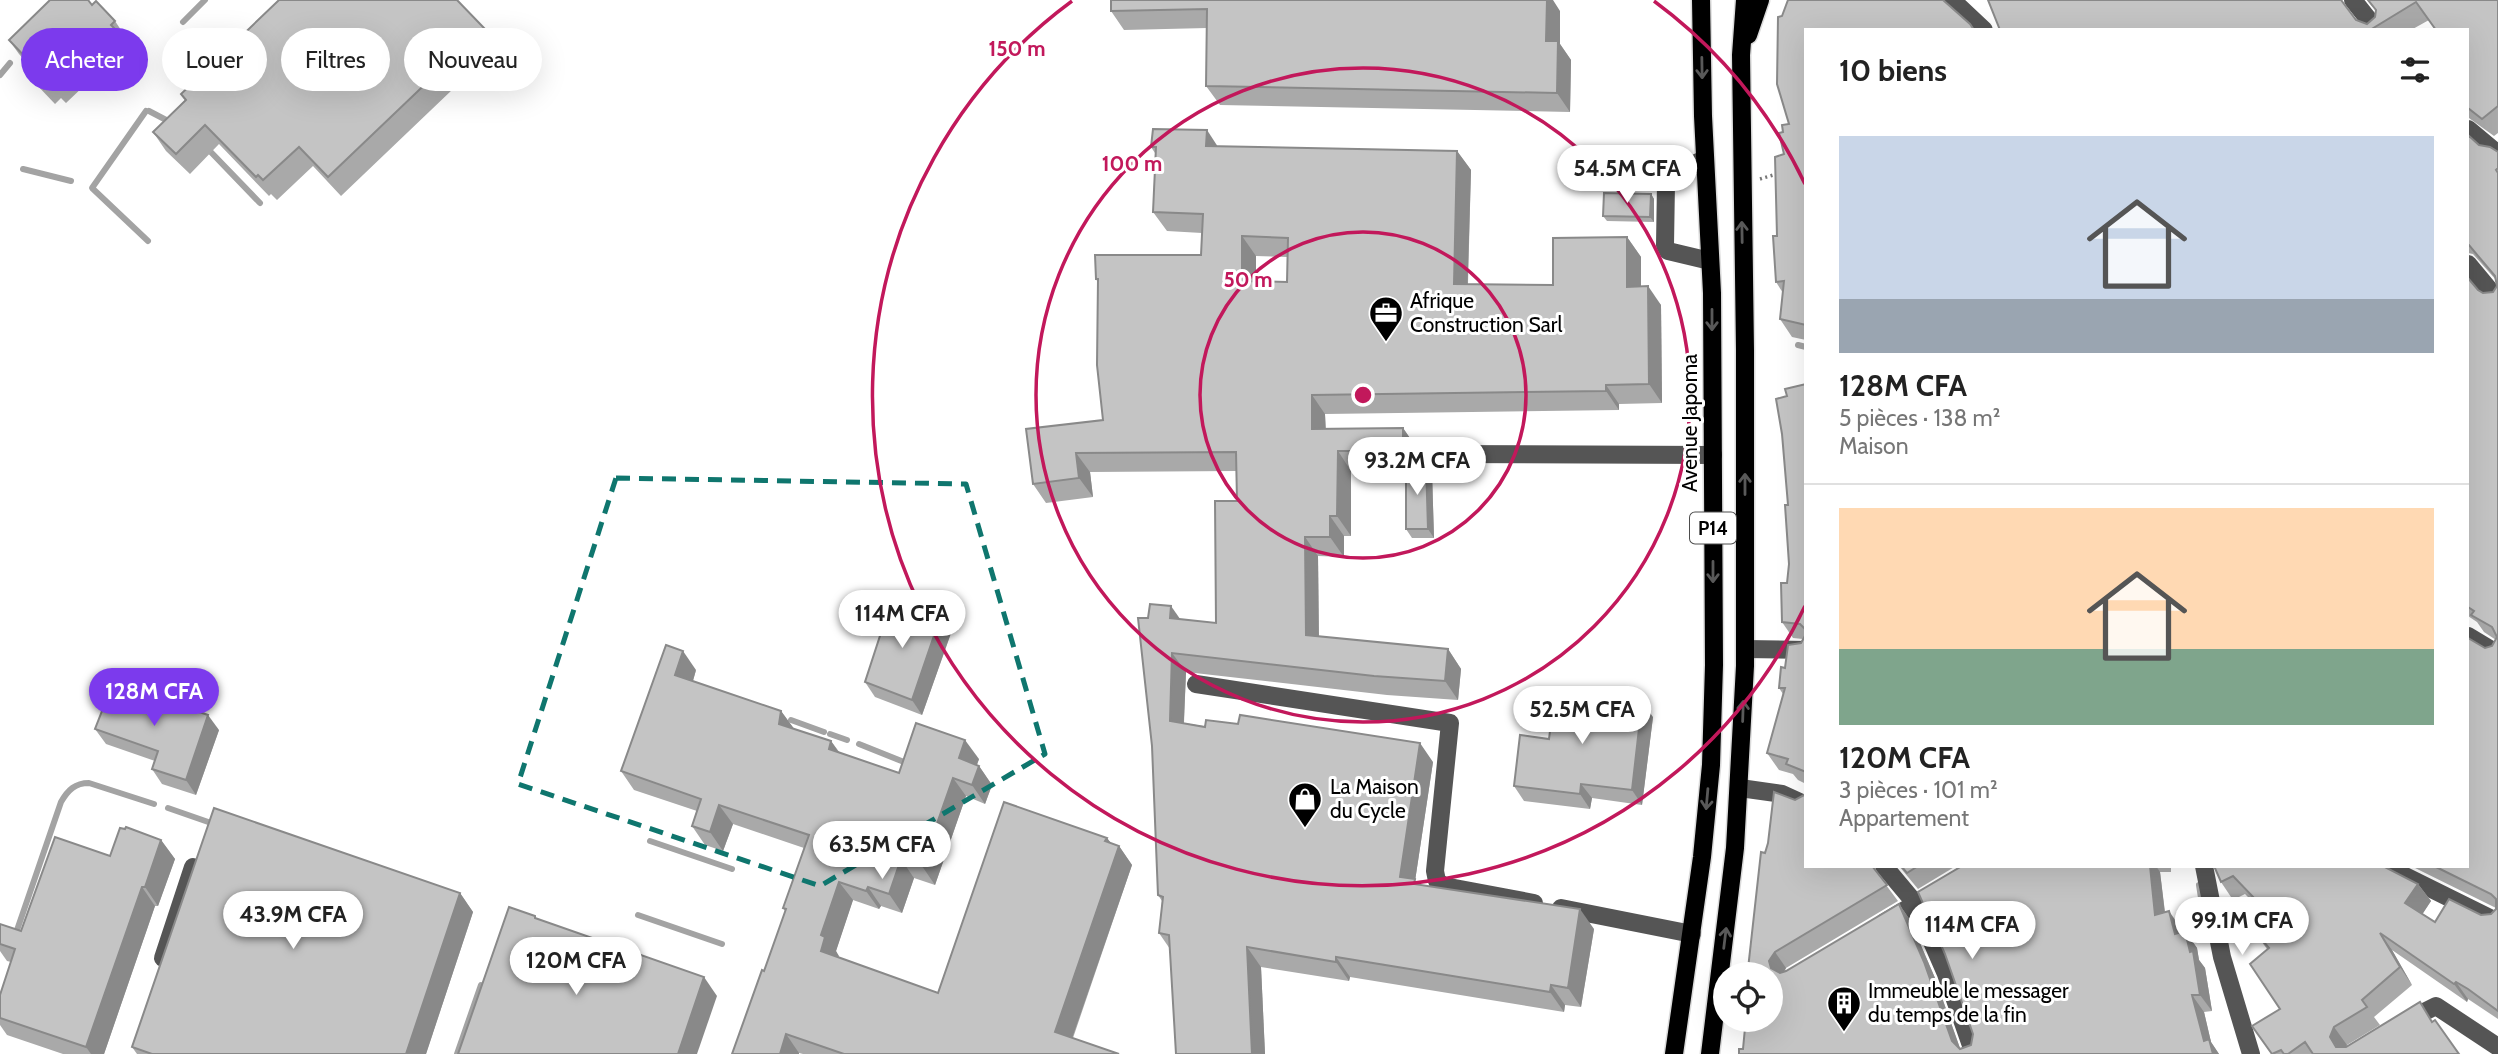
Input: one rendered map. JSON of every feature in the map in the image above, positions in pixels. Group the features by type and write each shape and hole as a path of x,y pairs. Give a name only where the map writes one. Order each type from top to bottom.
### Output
{"main road":[{"name":"Avenue Japoma","path":"1674,1054 1702,857 1710,765 1714,664 1712,293 1701,0"},
{"name":"P14","path":"1710,1054 1734,861 1740,788 1745,649 1741,55 1745,0"},
{"path":"1741,55 1760,0"},
{"path":"1712,293 1743,293"}],"street":[{"path":"1952,0 1982,28"},
{"path":"2353,0 2375,28"},
{"path":"2469,130 2498,155"},
{"path":"1705,159 1672,174 1666,183 1665,245 1668,251 1675,254 1710,261"},
{"path":"2469,265 2495,290"},
{"path":"1431,454 1713,455"},
{"path":"2469,637 2498,654"},
{"path":"1745,649 1804,650"},
{"path":"1196,684 1450,723 1434,871 1437,881 1444,886 1692,934"},
{"path":"1740,788 1782,794 1804,803"},
{"path":"156,979 193,866"},
{"path":"1886,868 1915,903 1946,974 1974,1054"},
{"path":"1870,930 1976,868"},
{"path":"2204,868 2222,957 2251,1054"},
{"path":"2397,872 2498,922"},
{"path":"2386,1034 2431,1006 2436,1006 2498,1047"}],"path":[{"path":"1742,185 1782,173"}],"highlighted area":[{"path":"616,478 966,484 1045,754 820,886 518,784"}],"building":[{"path":"50,0 88,0 92,5 96,1 115,21 111,25 114,28 21,28"},
{"path":"279,0 457,0 484,28 404,28 404,91 418,91 328,177 299,147 263,180 258,175 256,177 205,125 176,154 153,132 186,100 181,94 184,91 267,91 267,28 250,28"},
{"path":"1111,0 1547,0 1546,41 1558,41 1557,93 1206,86 1207,9 1111,11"},
{"path":"1788,0 1943,0 1973,28 1804,28 1804,325 1780,319 1784,281 1776,282 1773,236 1777,236 1775,157 1784,154 1779,133 1783,132 1782,125 1789,124 1777,84 1778,17 1782,16"},
{"path":"1988,0 2341,0 2356,20 2367,24 2375,17 2376,10 2368,0 2498,0 2498,106 2482,119 2469,109 2469,28 2435,28 2416,2 2373,28 1999,28"},
{"path":"21,28 21,53 9,40"},
{"path":"1153,129 1207,130 1206,146 1457,151 1454,284 1553,285 1553,238 1627,237 1627,287 1648,286 1649,384 1606,385 1606,391 1312,395 1312,429 1403,428 1403,451 1338,451 1337,516 1330,516 1330,537 1305,537 1306,635 1448,649 1445,681 1374,676 1172,653 1170,721 1205,727 1206,720 1238,724 1240,715 1420,743 1400,877 1415,879 1414,884 1580,909 1568,988 1551,985 1550,992 1336,957 1336,962 1247,947 1252,1054 1176,1054 1169,935 1159,933 1163,897 1158,895 1152,746 1138,618 1148,618 1150,604 1171,606 1170,618 1216,623 1215,501 1237,501 1236,452 1076,453 1079,478 1033,484 1026,429 1103,420 1097,365 1098,279 1095,255 1201,255 1203,214 1153,212 1156,147 1151,147","holes":["1242,236 1288,238 1287,282 1242,281"]},
{"path":"2469,136 2479,145 2498,152 2498,1011 2380,933 2400,967 2362,1000 2367,1007 2334,1027 2330,1037 2336,1047 2346,1047 2420,1002 2432,1022 2435,1020 2459,1054 2313,1054 2305,1042 2288,1054 2281,1050 2272,1054 2252,1026 2280,1009 2250,964 2269,948 2250,926 2260,917 2251,908 2257,901 2233,876 2221,882 2215,868 2387,868 2418,884 2405,903 2435,922 2449,899 2481,915 2491,914 2496,909 2496,899 2491,894 2438,868 2469,868 2469,639 2485,648 2492,646 2497,637 2492,627 2471,615 2474,611 2469,608 2469,279 2483,293 2493,292 2497,286 2495,276 2469,245"},
{"path":"1604,193 1651,194 1650,217 1603,216"},
{"path":"1804,384 1804,628 1800,624 1782,622 1781,583 1787,583 1789,564 1785,505 1788,505 1776,399 1787,396 1785,389"},
{"path":"1406,463 1426,463 1428,529 1406,529"},
{"path":"891,602 940,618 912,700 865,682"},
{"path":"1804,638 1804,771 1786,764 1788,759 1767,753 1785,688 1779,688 1781,667 1785,668 1788,645 1801,643"},
{"path":"666,645 683,651 675,675 781,711 779,724 831,741 829,749 899,773 916,723 965,740 959,758 979,766 972,785 953,778 922,866 901,859 889,894 868,887 866,891 839,882 821,935 825,937 821,951 938,993 1004,802 1107,838 1105,841 1119,846 1055,1032 1119,1054 844,1054 786,1034 780,1054 732,1054 786,909 783,908 809,835 719,805 710,832 692,826 701,799 621,771"},
{"path":"113,683 208,715 186,780 152,769 158,751 95,729"},
{"path":"1555,691 1642,702 1632,790 1581,784 1580,794 1514,786 1520,735 1549,739"},
{"path":"1774,792 1795,800 1804,795 1804,868 1874,868 1887,885 1775,952 1769,962 1749,962 1761,852 1765,853"},
{"path":"214,808 460,893 406,1054 152,1054 132,1047"},
{"path":"126,827 161,840 86,1047 0,1018 0,995 15,949 0,944 0,924 21,931 55,837 110,856 120,828"},
{"path":"1959,868 2150,868 2155,915 2169,911 2175,934 2185,931 2190,952 2193,951 2200,995 2192,995 2204,1041 2209,1039 2213,1054 1739,1054 1739,1049 1743,1049 1745,1032 1783,1032 1783,972 1899,904 1924,962 1952,1041 1960,1049 1971,1045 1973,1034 1945,954 1918,892"},
{"path":"509,907 704,977 678,1054 458,1054"}],"waterway":[{"path":"183,22 205,0"},
{"path":"0,75 10,63"},
{"path":"146,111 92,188 148,241"},
{"path":"149,111 170,122"},
{"path":"206,147 260,203"},
{"path":"23,169 71,181"},
{"path":"1798,345 1804,346"},
{"path":"791,720 824,732"},
{"path":"830,734 847,740"},
{"path":"859,744 909,764"},
{"path":"15,936 61,802 69,791 80,784 89,783 154,804"},
{"path":"168,808 214,824"},
{"path":"650,841 732,869"},
{"path":"2199,885 2210,936"},
{"path":"638,915 722,944"},
{"path":"457,1054 481,985"}],"place":[{"name":"Afrique Construction Sarl","path":"1386,343"},
{"name":"La Maison du Cycle","path":"1305,829"},
{"name":"Immeuble le messager du temps de la fin","path":"1844,1033"}]}
